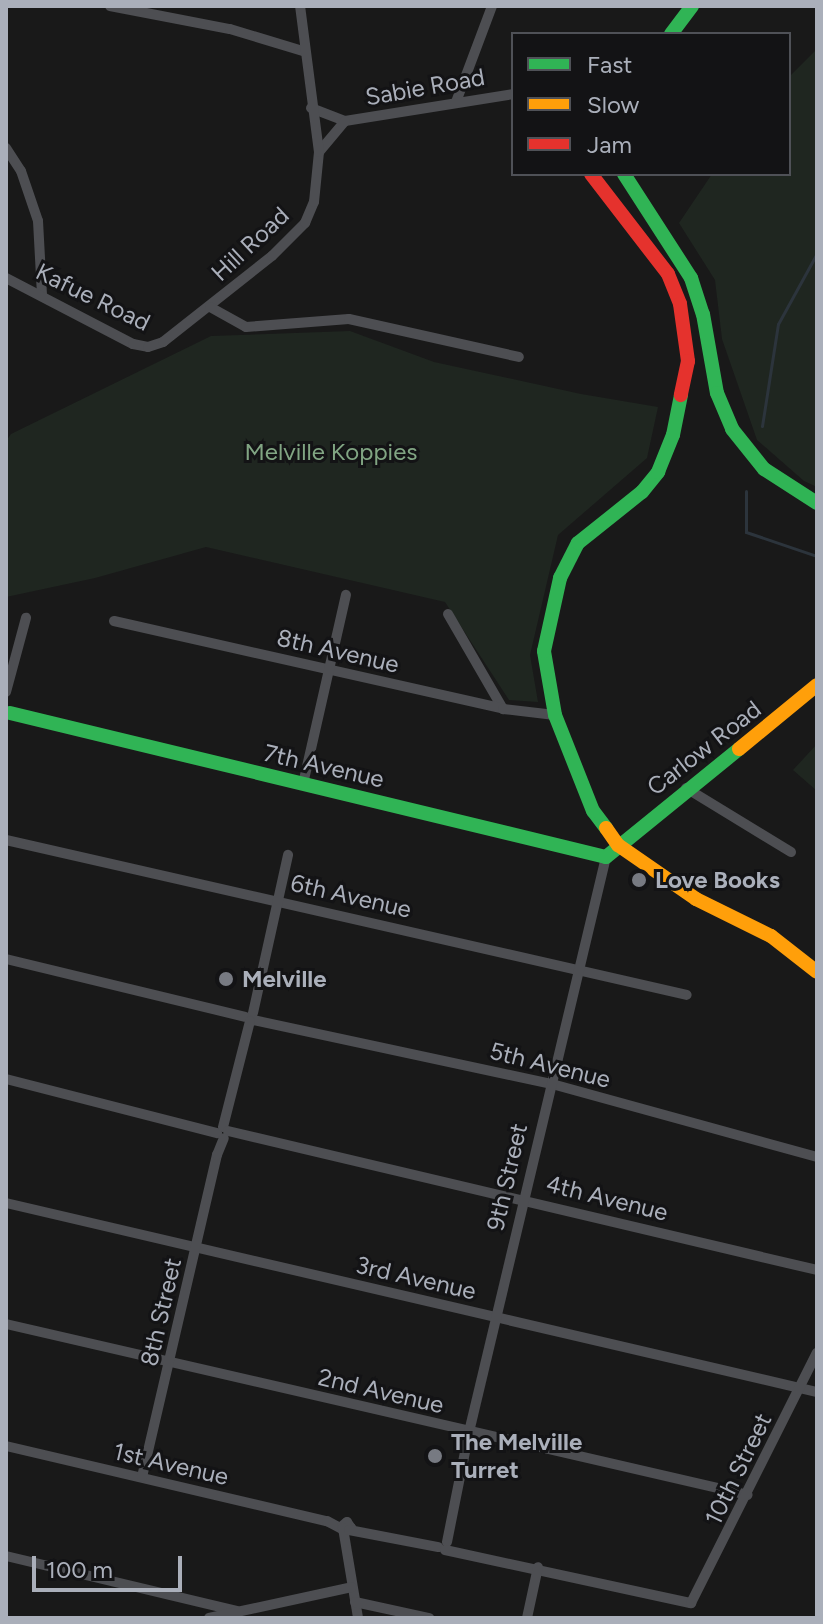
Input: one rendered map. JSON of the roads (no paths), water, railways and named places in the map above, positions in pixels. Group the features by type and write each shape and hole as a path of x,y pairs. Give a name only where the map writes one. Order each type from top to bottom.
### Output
{"street":[{"path":"110,6 230,29 303,51"},
{"name":"Hill Road","path":"163,342 272,256 305,223 314,202 319,152 303,51 300,6"},
{"path":"456,102 492,6"},
{"path":"668,32 692,6"},
{"name":"Sabie Road","path":"311,108 345,121 511,94"},
{"name":"Sabie Road","path":"319,152 345,121"},
{"path":"6,148 21,171 38,221 42,295"},
{"path":"593,176 668,274 680,304 688,361 673,435 658,472 642,492 587,534 566,561 554,596 544,651 555,715 593,811 618,845 696,899 771,936 817,972"},
{"path":"631,178 691,278 703,314 717,393 732,429 764,469 817,503"},
{"name":"Kafue Road","path":"6,278 133,344 148,347 163,342"},
{"path":"210,307 246,327 349,319 519,357"},
{"path":"303,784 346,595"},
{"path":"448,614 503,709"},
{"path":"8,714 6,692 26,618"},
{"name":"8th Avenue","path":"114,621 503,709 555,715"},
{"name":"Carlow Road","path":"618,845 817,685"},
{"name":"7th Avenue","path":"8,714 606,857"},
{"path":"686,788 791,852"},
{"name":"6th Avenue","path":"6,840 687,995"},
{"path":"606,857 618,845"},
{"name":"8th Street","path":"142,1477 288,855"},
{"name":"9th Street","path":"443,1544 606,857"},
{"name":"5th Avenue","path":"6,959 552,1084 817,1157"},
{"name":"4th Avenue","path":"6,1079 222,1133 525,1199 817,1270"},
{"name":"3rd Avenue","path":"6,1203 817,1392"},
{"name":"2nd Avenue","path":"6,1324 748,1495"},
{"name":"10th Street","path":"695,1601 817,1353"},
{"name":"1st Avenue","path":"6,1446 346,1527 423,1543 443,1544 460,1552 538,1567 687,1604 695,1601"},
{"path":"346,1527 346,1547 358,1618"},
{"path":"6,1556 237,1611"},
{"path":"527,1618 538,1567"},
{"path":"209,1618 352,1587"},
{"path":"355,1602 429,1618"}],"waterway":[{"path":"762,426 778,324 817,253"},
{"path":"746,491 746,532 817,556"}],"place":[{"name":"Love Books","path":"639,880"},
{"name":"Melville","path":"226,979"},
{"name":"The Melville Turret","path":"435,1456"}],"park label":[{"name":"Melville Koppies","path":"331,452"}]}
